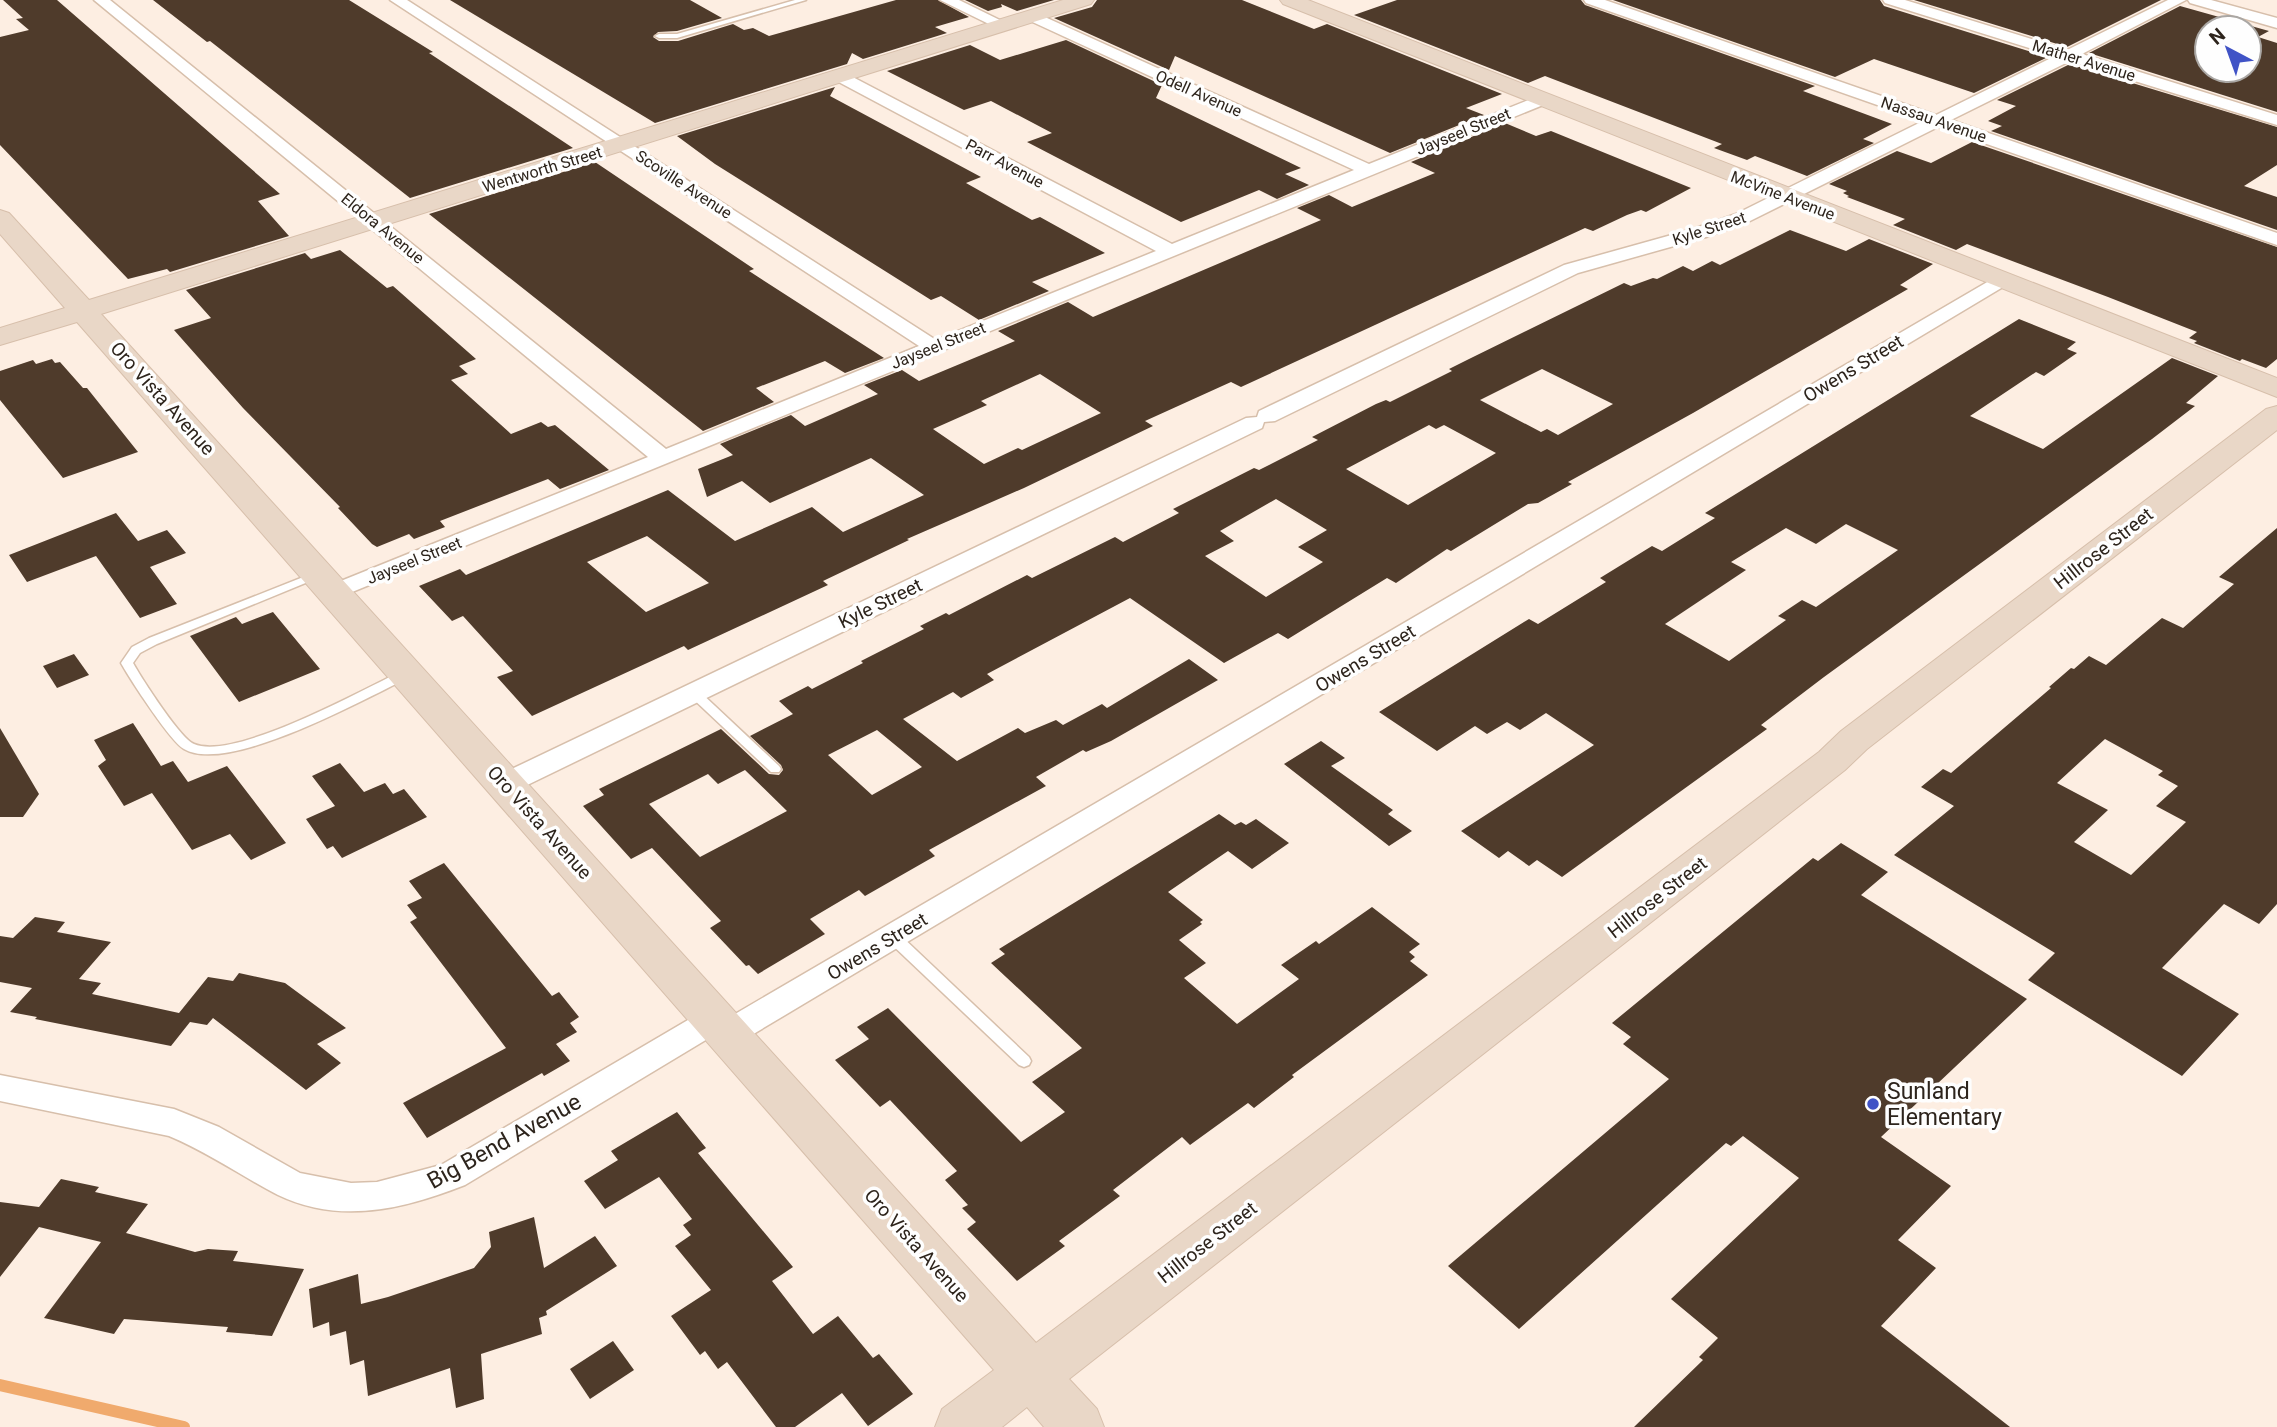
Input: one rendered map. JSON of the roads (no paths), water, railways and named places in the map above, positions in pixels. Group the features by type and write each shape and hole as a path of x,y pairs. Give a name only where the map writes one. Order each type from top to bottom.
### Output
{"street":[{"name":"Eldora Avenue","path":"101,0 663,458"},
{"name":"Scoville Avenue","path":"397,0 934,347"},
{"path":"947,0 1002,25"},
{"name":"Wentworth Street","path":"0,337 1084,0"},
{"name":"McVine Avenue","path":"1290,0 2277,388"},
{"name":"Nassau Avenue","path":"1591,0 2277,239"},
{"name":"Mather Avenue","path":"1891,0 2277,120"},
{"name":"Kyle Street","path":"505,784 1571,268 1616,253 1705,232 1786,196 2179,0"},
{"path":"2195,0 2277,23"},
{"name":"Odell Avenue","path":"1031,16 1368,170"},
{"name":"Parr Avenue","path":"839,76 1170,251"},
{"name":"Jayseel Street","path":"327,582 663,458 1542,100"},
{"name":"Oro Vista Avenue","path":"0,218 1078,1427"},
{"name":"Owens Street","path":"722,1026 893,937 2001,280"},
{"name":"Hillrose Street","path":"961,1427 1684,877 1832,761 1854,740 2277,415"},
{"name":"Big Bend Avenue","path":"0,1088 174,1123 207,1137 306,1190 351,1198 377,1197 427,1185 453,1175 722,1026"}],"lane":[{"path":"659,36 677,36 803,0"},
{"path":"327,582 153,641 130,655 127,663 187,746 197,751 209,752 247,746 408,673"},
{"path":"694,693 775,769"},
{"path":"893,937 1024,1061"}],"waterway":[{"path":"0,1385 184,1427"}],"place":[{"name":"Sunland Elementary","path":"1873,1104"}]}
